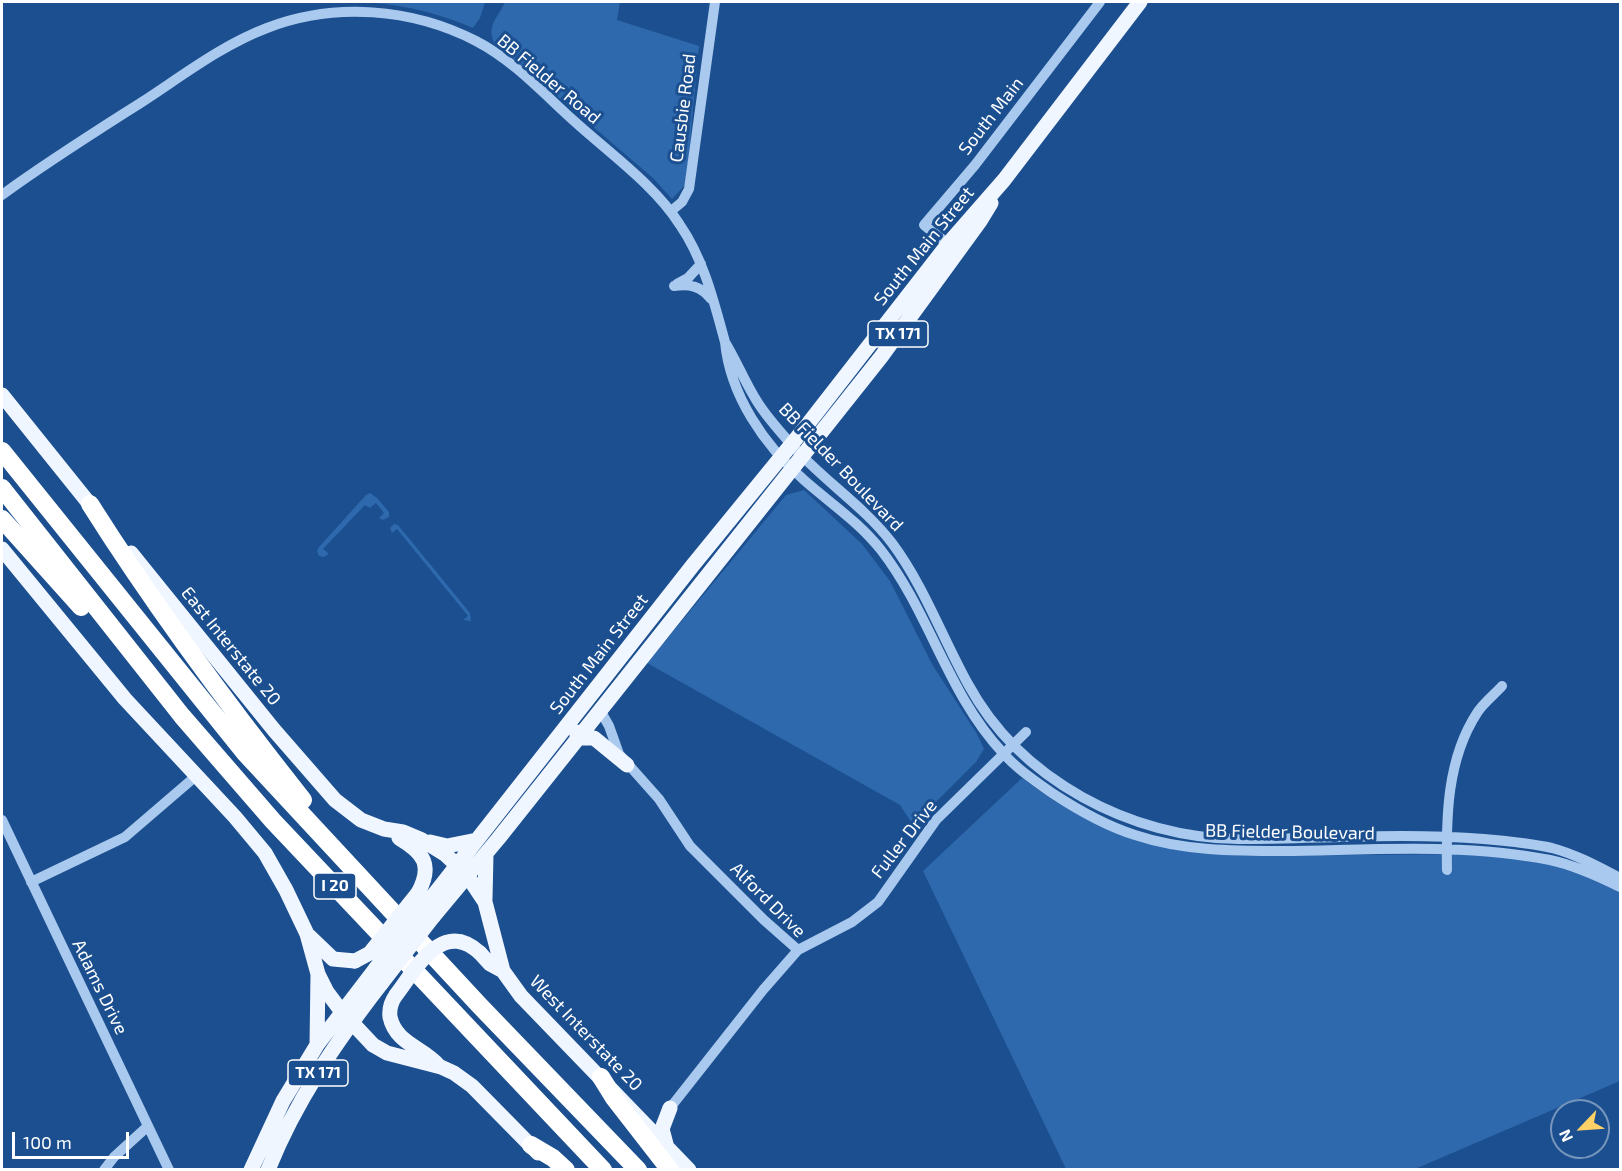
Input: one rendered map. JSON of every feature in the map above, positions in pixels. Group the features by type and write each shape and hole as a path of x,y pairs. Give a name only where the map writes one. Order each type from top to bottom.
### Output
{"highway":[{"name":"I 20","path":"2,451 245,753 489,1015 638,1170"},
{"name":"I 20","path":"2,488 182,716 273,821 603,1170"},
{"path":"90,504 126,561 191,654 308,806 323,838"},
{"path":"2,519 115,645 134,657"},
{"path":"601,1077 614,1098 670,1170"},
{"path":"531,1145 553,1158 566,1170"}],"main road":[{"name":"South Main Street","path":"251,1170 283,1101 317,1045 347,1017 376,979 428,902 462,870 486,854 600,710 948,243 1004,180 1140,2"},
{"name":"South Main Street","path":"462,870 477,840 606,675 791,456 881,357 980,221 1004,180"},
{"name":"East Interstate 20","path":"2,395 213,652 274,730 335,800 361,820 384,830 403,832 422,840 462,870"},
{"path":"2,549 125,699 235,817 265,853 307,934 318,974 327,992 347,1017 373,1044 387,1053 441,1067 472,1086 553,1170"},
{"path":"600,710 598,704 606,675"},
{"path":"583,704 587,710 578,727 577,738 594,738 627,765"},
{"path":"307,934 333,959 355,961 370,952 428,902 422,856 416,848 384,830"},
{"path":"422,840 447,846 477,840"},
{"path":"485,903 486,854"},
{"name":"West Interstate 20","path":"462,870 485,903 503,971 521,996 559,1037 640,1116 689,1170"},
{"path":"441,1067 431,1056 406,1042 395,1031 390,1012 392,1001 430,951 449,941 463,942 480,953 490,964 503,971"},
{"path":"317,1045 318,974"},
{"name":"South Main Street","path":"268,1170 296,1110 335,1046 347,1017"},
{"path":"335,1046 353,1041 373,1044"},
{"path":"640,1116 653,1118 670,1108"},
{"path":"666,1144 662,1129 670,1108"}],"street":[{"name":"Causbie Road","path":"671,212 682,202 689,189 715,2"},
{"name":"South Main","path":"948,243 924,225 975,165 1100,2"},
{"name":"BB Fielder Road","path":"2,195 125,113 243,39 266,28 288,21 333,13 357,12 417,18 460,33 509,62 671,212 681,225 701,264 725,342"},
{"path":"701,264 688,278 674,286 690,285 704,290 715,306"},
{"name":"BB Fielder Boulevard","path":"725,342 754,397 791,456 803,480 865,531 891,563 957,690 983,729 1004,754 1030,778 1063,800 1098,820 1134,835 1169,844 1239,851 1482,850 1552,861 1585,871 1620,887"},
{"name":"BB Fielder Boulevard","path":"791,456 874,522 892,543 919,584 968,685 983,709 1013,745 1040,769 1069,789 1140,823 1173,832 1238,839 1448,836 1514,842 1553,849 1620,878"},
{"path":"1448,870 1447,823 1454,765 1462,741 1477,712 1502,686"},
{"name":"Alford Drive","path":"600,710 609,726 619,754 659,799 690,846 764,921 798,950 763,990 670,1108"},
{"name":"Fuller Drive","path":"798,950 852,922 878,902 936,820 1026,732"},
{"path":"31,882 125,837 196,776"},
{"name":"Adams Drive","path":"2,820 169,1170"},
{"path":"104,1170 114,1157 147,1126"}],"shaded area":[{"path":"353,2 485,2 480,18 473,28 414,9"},
{"path":"505,2 620,2 617,20 699,46 686,184 672,199 653,178 494,42 492,26"},
{"path":"804,490 862,544 890,581 932,664 977,734 984,749 976,762 913,825 900,805 647,663 786,495"},
{"path":"370,493 389,512 389,517 383,520 379,518 384,513 376,503 370,508 365,505 323,549 329,554 324,557 319,556 317,551 319,547"},
{"path":"394,524 398,525 470,613 471,621 463,620 468,616 397,529 392,533 390,528"},
{"path":"1022,778 1051,799 1082,816 1202,853 1247,856 1470,854 1532,860 1564,867 1620,893 1620,1081 1578,1099 1550,1099 1550,1111 1415,1169 1066,1169 923,871"}]}
